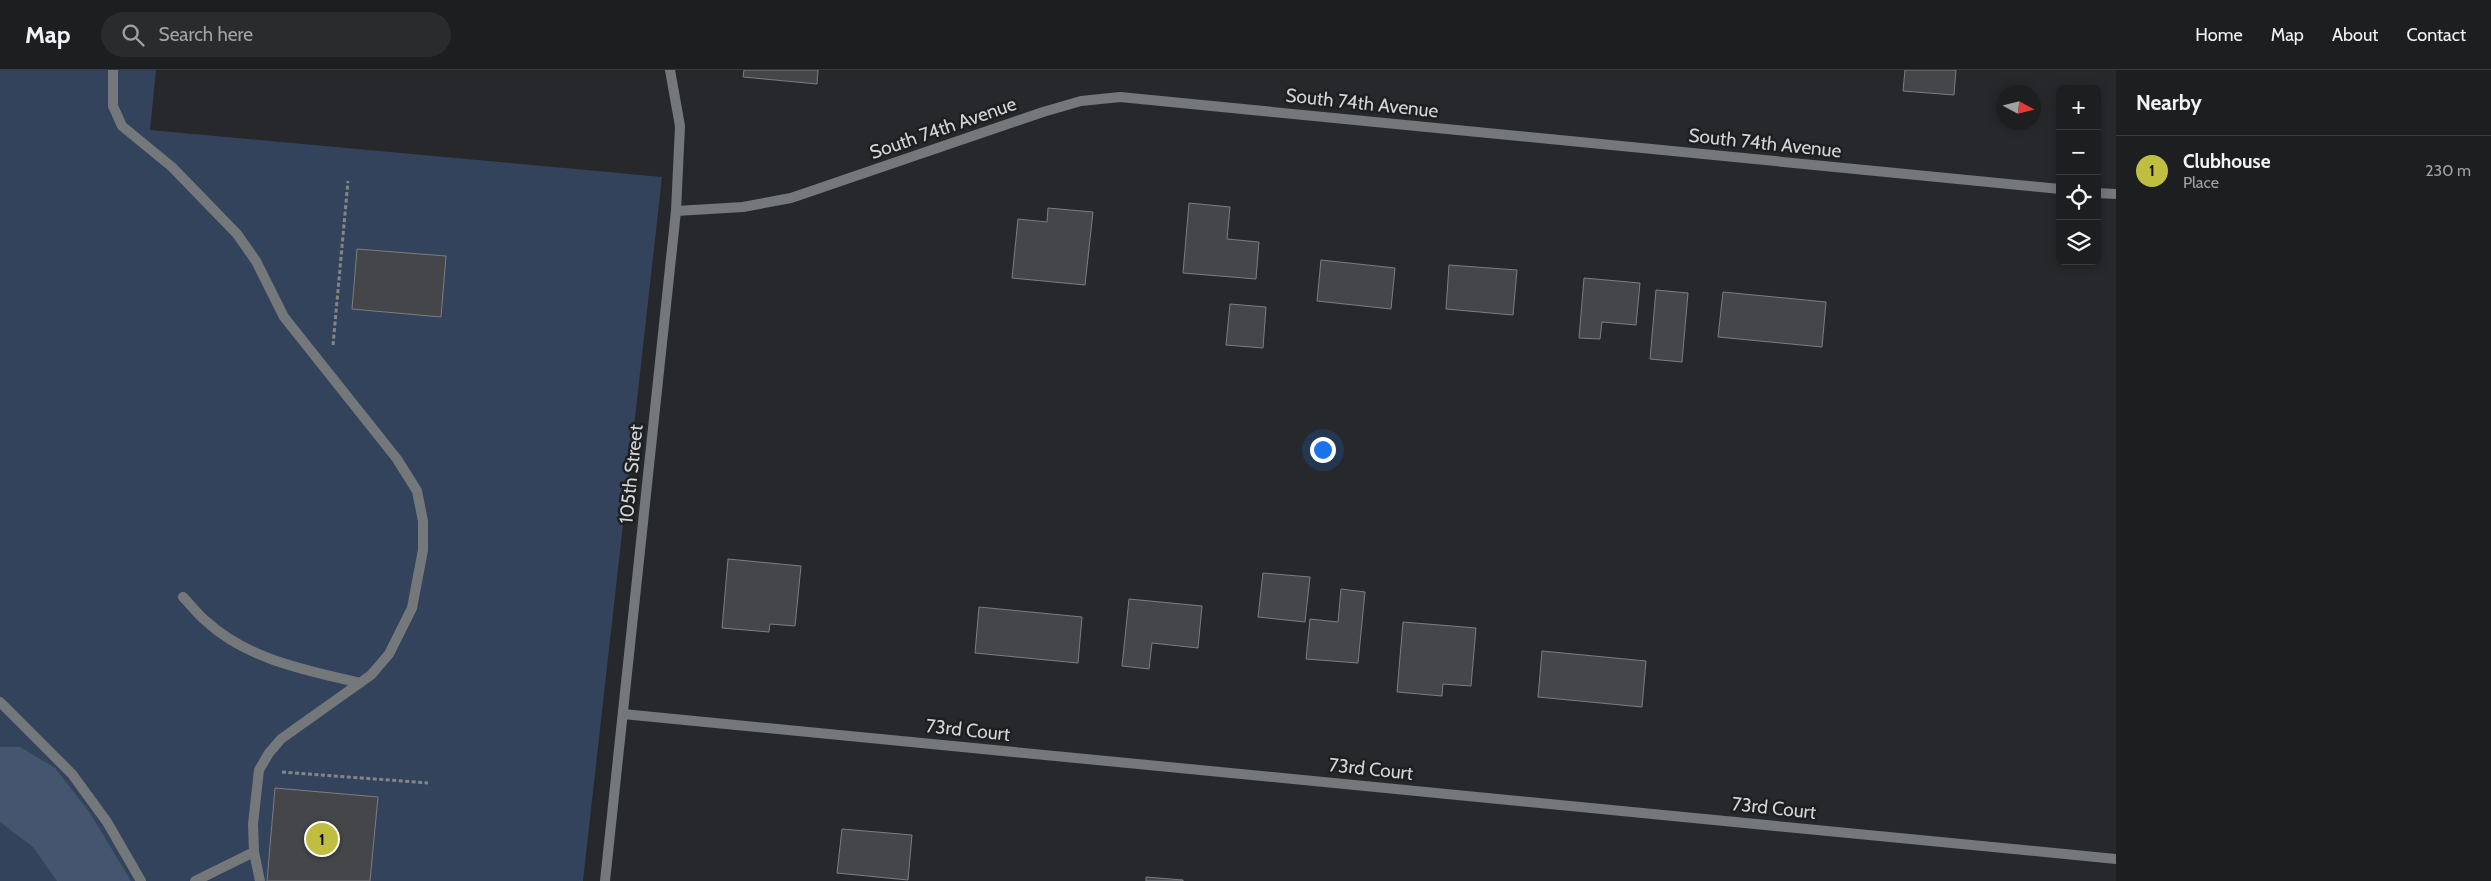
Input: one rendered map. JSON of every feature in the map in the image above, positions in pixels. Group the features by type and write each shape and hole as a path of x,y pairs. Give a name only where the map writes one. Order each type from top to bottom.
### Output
{"street":[{"path":"113,70 113,106 122,126 172,168 237,234 256,261 284,317 397,458 417,491 423,521 423,550 412,608 389,654 371,675 281,739 269,753 259,770 253,824 254,852 260,881"},
{"name":"105th Street","path":"605,881 676,211 680,126 670,70"},
{"name":"South 74th Avenue","path":"676,211 743,207 791,198 1043,112 1081,101 1120,97 2056,189"},
{"path":"2101,193 2116,194"},
{"path":"183,597 207,622 234,642 266,658 360,683"},
{"path":"0,702 72,774 107,822 141,881"},
{"name":"73rd Court","path":"623,714 2116,859"},
{"path":"195,881 254,852"}],"path":[{"path":"330,376 348,181"},
{"path":"259,770 428,783"}],"shaded area":[{"path":"0,70 156,70 150,130 662,177 583,881 0,881"},
{"path":"0,747 20,747 55,768 90,813 131,881 57,881 33,847 0,822"}],"building":[{"path":"744,70 818,70 817,84 743,77"},
{"path":"1905,70 1956,70 1954,95 1903,91"},
{"path":"1189,203 1230,207 1227,239 1259,242 1256,279 1183,273"},
{"path":"1048,208 1093,212 1085,285 1012,278 1018,219 1047,222"},
{"path":"357,249 446,256 441,317 352,309"},
{"path":"1321,260 1395,268 1391,309 1317,301"},
{"path":"1449,265 1517,270 1513,315 1446,309"},
{"path":"1584,278 1640,283 1636,325 1602,322 1600,339 1579,338"},
{"path":"1656,290 1688,293 1682,362 1650,359"},
{"path":"1723,292 1826,302 1822,347 1718,337"},
{"path":"1230,304 1266,307 1263,348 1226,345"},
{"path":"728,559 801,566 795,626 770,624 769,632 722,628"},
{"path":"1263,573 1310,577 1305,622 1258,617"},
{"path":"1341,589 1365,592 1358,663 1306,659 1310,619 1338,622"},
{"path":"1129,599 1202,606 1198,648 1152,643 1149,669 1122,666"},
{"path":"979,607 1082,617 1078,663 975,653"},
{"path":"1403,622 1476,628 1471,686 1443,684 1442,696 1397,692"},
{"path":"1542,651 1646,661 1642,707 1538,697"},
{"path":"275,788 378,797 370,881 267,881"},
{"path":"842,829 912,835 908,880 837,873"},
{"path":"1146,877 1183,880 1183,881 1146,881"}],"place":[{"name":"Clubhouse","path":"322,839"}]}
